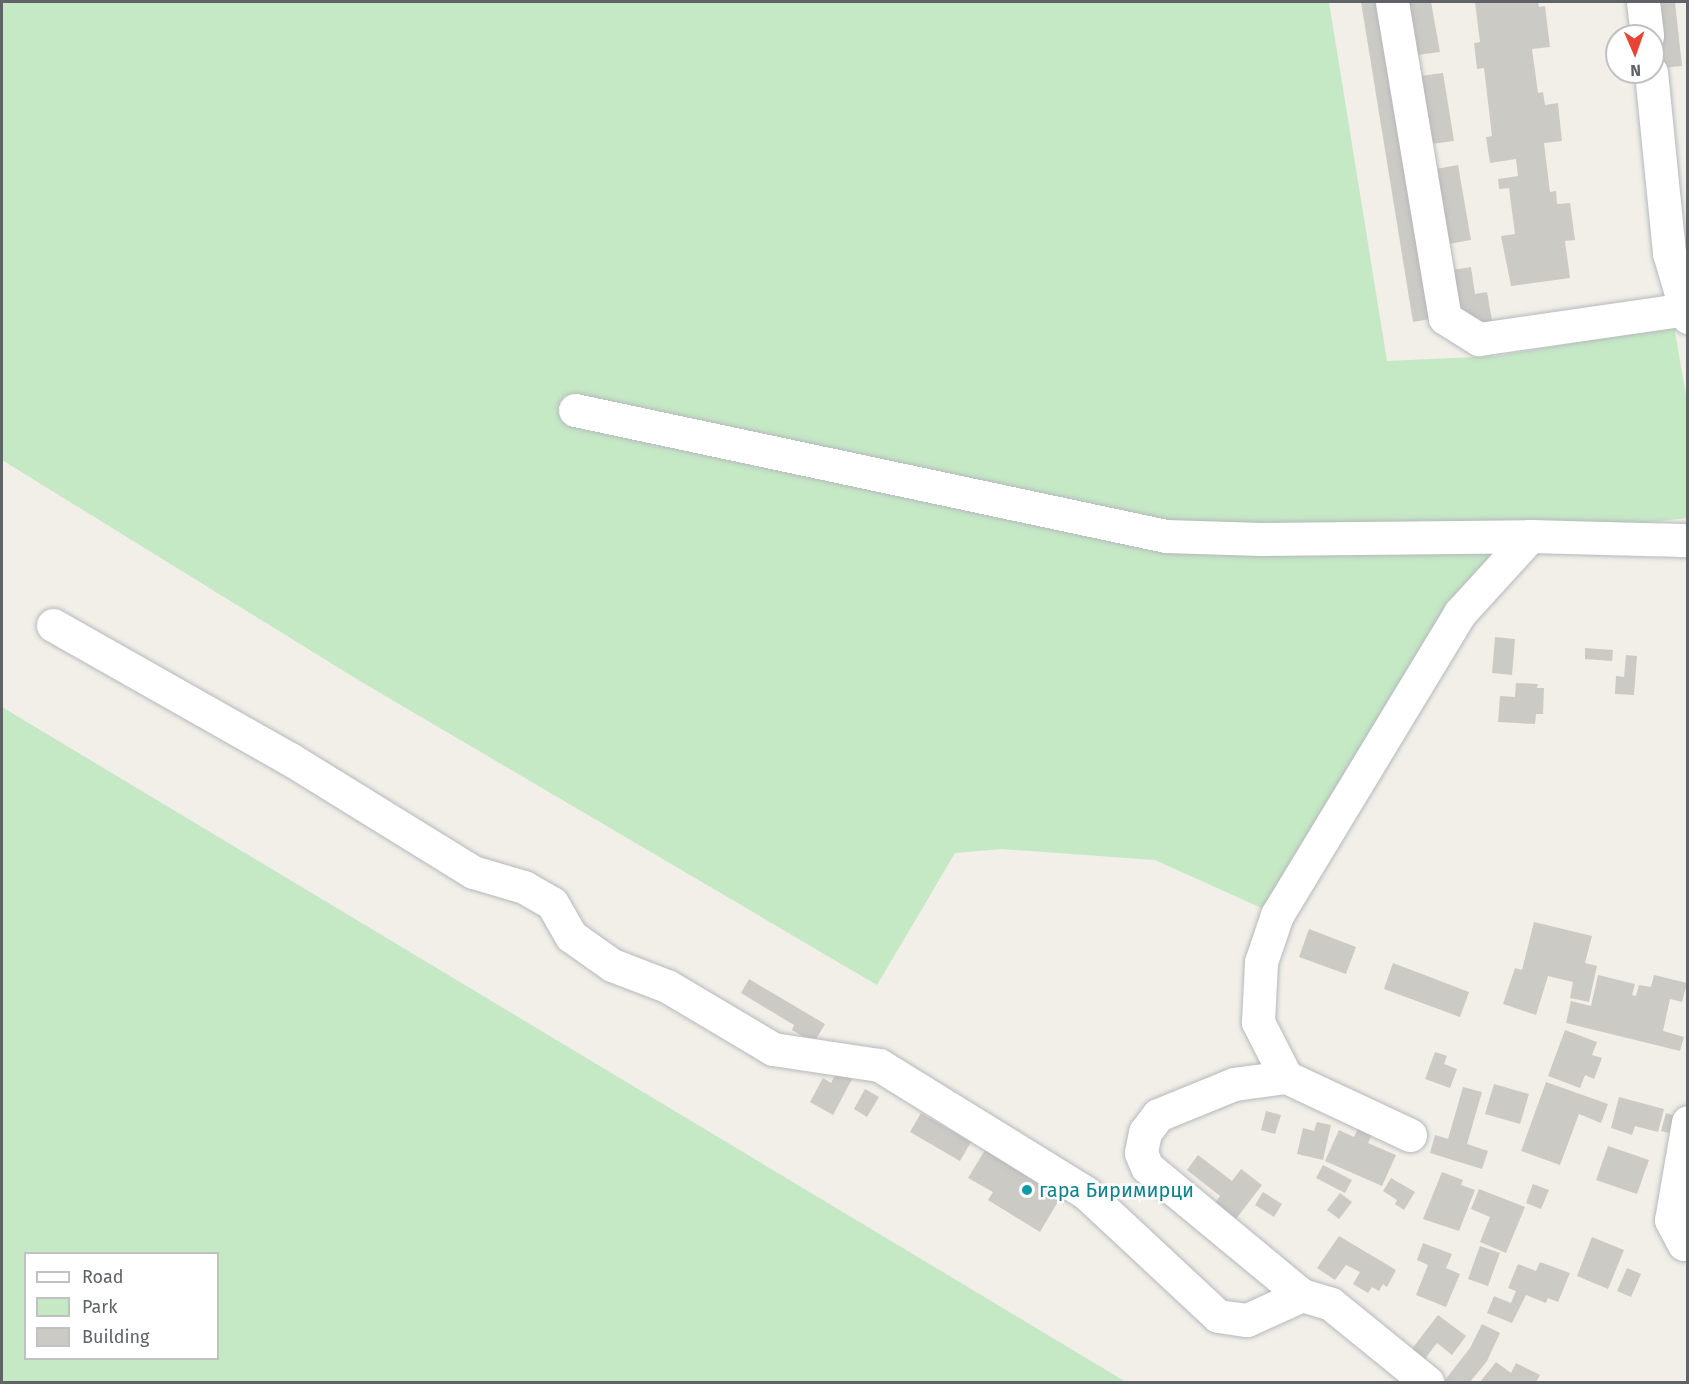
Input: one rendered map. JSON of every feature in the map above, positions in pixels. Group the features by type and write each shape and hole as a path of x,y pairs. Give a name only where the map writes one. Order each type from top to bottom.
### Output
{"street":[{"path":"1392,2 1445,318 1479,339 1687,313 1670,253 1652,84"},
{"path":"1643,2 1646,24"},
{"path":"575,410 1166,536 1261,539 1530,536 1688,540"},
{"path":"1286,1077 1258,1022 1261,962 1277,915 1460,613 1530,536"},
{"path":"53,625 290,759 473,872 524,887 552,903 571,936 612,965 667,986 773,1049 879,1065 1086,1193 1218,1316 1248,1320 1302,1295"},
{"path":"1410,1135 1286,1077 1234,1084 1158,1115 1144,1132 1141,1152 1147,1167 1302,1295 1331,1304 1427,1383"},
{"path":"1688,1122 1671,1220 1684,1244 1688,1244"}],"green space":[{"path":"2,2 1329,2 1387,361 1497,356 1674,326 1687,401 1687,518 1530,536 1277,915 1155,860 1002,849 955,853 877,985 360,681 2,460"},
{"path":"2,707 1126,1382 2,1382"}],"building":[{"path":"1361,2 1383,2 1435,318 1413,322"},
{"path":"1408,2 1431,2 1440,52 1417,55"},
{"path":"1475,2 1538,2 1539,7 1545,6 1550,47 1532,49 1538,93 1543,92 1545,105 1558,103 1562,141 1544,143 1550,192 1556,191 1557,204 1570,203 1575,240 1565,241 1570,278 1511,286 1501,236 1515,234 1509,188 1499,189 1498,179 1518,176 1516,159 1490,163 1486,137 1492,136 1484,68 1477,69 1474,43 1480,42"},
{"path":"1653,2 1675,2 1682,66 1665,68 1665,24 1656,24"},
{"path":"1443,73 1454,141 1431,144 1420,76"},
{"path":"1458,165 1471,240 1448,244 1436,169"},
{"path":"1471,267 1475,294 1487,292 1493,326 1481,328 1479,318 1460,321 1452,270"},
{"path":"1495,637 1515,639 1512,675 1492,673"},
{"path":"1585,648 1613,650 1612,661 1585,659"},
{"path":"1626,655 1637,656 1634,695 1615,694 1616,676 1624,677"},
{"path":"1516,683 1538,684 1537,688 1544,688 1543,714 1536,714 1535,724 1498,722 1500,696 1515,697"},
{"path":"1534,922 1592,936 1585,963 1597,966 1589,1002 1570,998 1573,982 1548,976 1536,1015 1503,1004 1515,968 1522,970"},
{"path":"1309,929 1356,947 1346,974 1299,957"},
{"path":"1393,963 1469,992 1460,1017 1384,989"},
{"path":"1598,975 1635,984 1632,995 1636,996 1639,985 1651,987 1654,975 1687,983 1682,1002 1670,999 1663,1031 1684,1037 1680,1051 1566,1023 1571,1001 1591,1006"},
{"path":"749,979 825,1024 814,1043 792,1030 794,1025 741,993"},
{"path":"1565,1030 1597,1042 1592,1055 1602,1058 1594,1079 1585,1075 1580,1088 1548,1076"},
{"path":"1435,1052 1447,1056 1444,1064 1457,1069 1450,1088 1425,1079"},
{"path":"837,1071 852,1079 833,1115 810,1102 823,1078 831,1083"},
{"path":"1546,1082 1608,1104 1601,1123 1579,1114 1560,1165 1521,1151"},
{"path":"1494,1084 1529,1094 1520,1124 1485,1114"},
{"path":"1463,1087 1482,1092 1467,1144 1488,1151 1482,1169 1430,1153 1435,1135 1448,1139"},
{"path":"865,1089 879,1097 867,1117 854,1109"},
{"path":"1619,1097 1664,1109 1658,1132 1635,1126 1632,1135 1611,1128"},
{"path":"1266,1111 1281,1115 1275,1134 1261,1130"},
{"path":"921,1113 971,1142 960,1161 910,1132"},
{"path":"1666,1113 1675,1116 1669,1133 1661,1131"},
{"path":"1317,1122 1331,1125 1323,1160 1297,1154 1303,1128 1314,1131"},
{"path":"1360,1124 1374,1130 1368,1143 1396,1155 1382,1186 1325,1161 1339,1130 1354,1137"},
{"path":"1608,1146 1649,1160 1637,1194 1596,1180"},
{"name":"гара Биримирци","path":"985,1150 1066,1188 1040,1232 988,1200 993,1192 968,1178"},
{"path":"1198,1155 1232,1181 1241,1169 1262,1185 1236,1219 1215,1203 1220,1196 1187,1170"},
{"path":"1323,1165 1352,1180 1345,1193 1316,1178"},
{"path":"1442,1172 1463,1180 1461,1185 1475,1190 1459,1231 1423,1219"},
{"path":"1391,1178 1415,1192 1404,1210 1395,1204 1397,1200 1383,1191"},
{"path":"1533,1184 1549,1190 1541,1209 1526,1203"},
{"path":"1479,1189 1525,1207 1506,1253 1480,1242 1490,1217 1471,1209"},
{"path":"1263,1192 1282,1204 1274,1217 1255,1205"},
{"path":"1340,1193 1352,1202 1339,1219 1327,1210"},
{"path":"1339,1236 1396,1270 1387,1287 1383,1284 1379,1291 1372,1287 1368,1293 1353,1284 1360,1272 1346,1265 1335,1280 1317,1268"},
{"path":"1592,1237 1624,1250 1608,1289 1577,1276"},
{"path":"1423,1243 1452,1254 1446,1268 1460,1274 1446,1307 1416,1295 1428,1265 1417,1260"},
{"path":"1480,1246 1500,1253 1488,1286 1468,1279"},
{"path":"1540,1262 1570,1273 1558,1302 1548,1298 1546,1303 1526,1295 1512,1323 1487,1313 1494,1296 1511,1303 1516,1291 1508,1288 1518,1264 1536,1271"},
{"path":"1627,1268 1641,1274 1631,1297 1617,1291"},
{"path":"1438,1315 1466,1336 1452,1355 1437,1343 1421,1364 1408,1354"},
{"path":"1482,1324 1500,1333 1487,1361 1470,1382 1448,1382 1445,1380 1470,1348"},
{"path":"1496,1362 1511,1373 1516,1363 1540,1375 1536,1382 1480,1382"}],"place":[{"name":"гара Биримирци","path":"1027,1190"}]}
